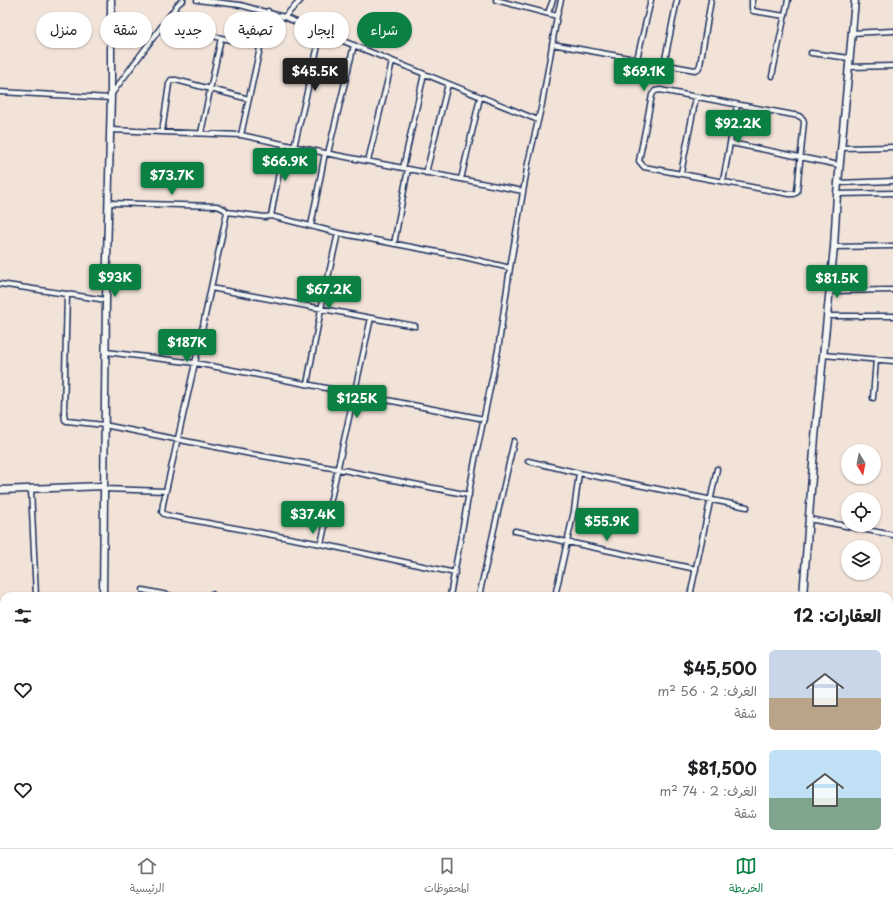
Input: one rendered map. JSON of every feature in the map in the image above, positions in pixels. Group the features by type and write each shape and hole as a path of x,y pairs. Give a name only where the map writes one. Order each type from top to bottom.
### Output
{"street":[{"path":"103,592 106,300 111,96 111,0"},
{"path":"174,12 183,0"},
{"path":"197,0 240,5 268,11"},
{"path":"286,15 300,0"},
{"path":"496,0 557,16"},
{"path":"548,13 553,0"},
{"path":"451,592 498,350 523,192 561,0"},
{"path":"637,59 651,0"},
{"path":"664,64 677,0"},
{"path":"552,44 695,70 698,69 700,65 711,0"},
{"path":"752,0 753,11 785,16"},
{"path":"772,76 788,0"},
{"path":"803,592 823,355 834,247 839,165 855,0"},
{"path":"111,96 160,29"},
{"path":"851,33 893,31"},
{"path":"216,37 224,39"},
{"path":"201,133 221,38"},
{"path":"349,43 480,98 538,120"},
{"path":"311,226 326,153 354,45"},
{"path":"241,135 260,48"},
{"path":"294,147 317,48"},
{"path":"811,53 849,58"},
{"path":"368,161 392,62"},
{"path":"848,67 893,66"},
{"path":"403,168 424,74"},
{"path":"162,132 169,84 171,80 249,99"},
{"path":"426,173 448,84"},
{"path":"660,90 737,105 799,116 803,119 804,122 797,192 794,194 644,166 639,161 652,95 655,91 660,90"},
{"path":"0,92 111,96"},
{"path":"681,173 696,97"},
{"path":"461,179 480,98"},
{"path":"723,181 737,105"},
{"path":"110,130 241,135 284,145 523,192"},
{"path":"731,143 839,165"},
{"path":"271,216 284,145"},
{"path":"841,148 893,147"},
{"path":"394,244 408,169"},
{"path":"838,183 893,181"},
{"path":"837,194 893,193"},
{"path":"108,203 217,206 227,212 265,217 271,216 338,233 510,268"},
{"path":"227,212 162,510 164,514 455,572"},
{"path":"307,384 321,309 338,233"},
{"path":"834,247 893,246"},
{"path":"0,284 106,300"},
{"path":"210,288 415,326"},
{"path":"829,291 893,290"},
{"path":"67,294 64,418 68,421 104,425 469,495"},
{"path":"827,316 893,316"},
{"path":"320,544 371,318"},
{"path":"106,352 195,363 484,419"},
{"path":"823,355 893,361"},
{"path":"874,398 876,359"},
{"path":"480,592 514,442"},
{"path":"528,461 579,473 747,507"},
{"path":"691,592 717,469"},
{"path":"556,592 574,511 579,473"},
{"path":"0,490 104,488 166,491"},
{"path":"31,489 36,592"},
{"path":"809,519 893,535"},
{"path":"515,531 696,569"},
{"path":"143,590 153,592"}]}
